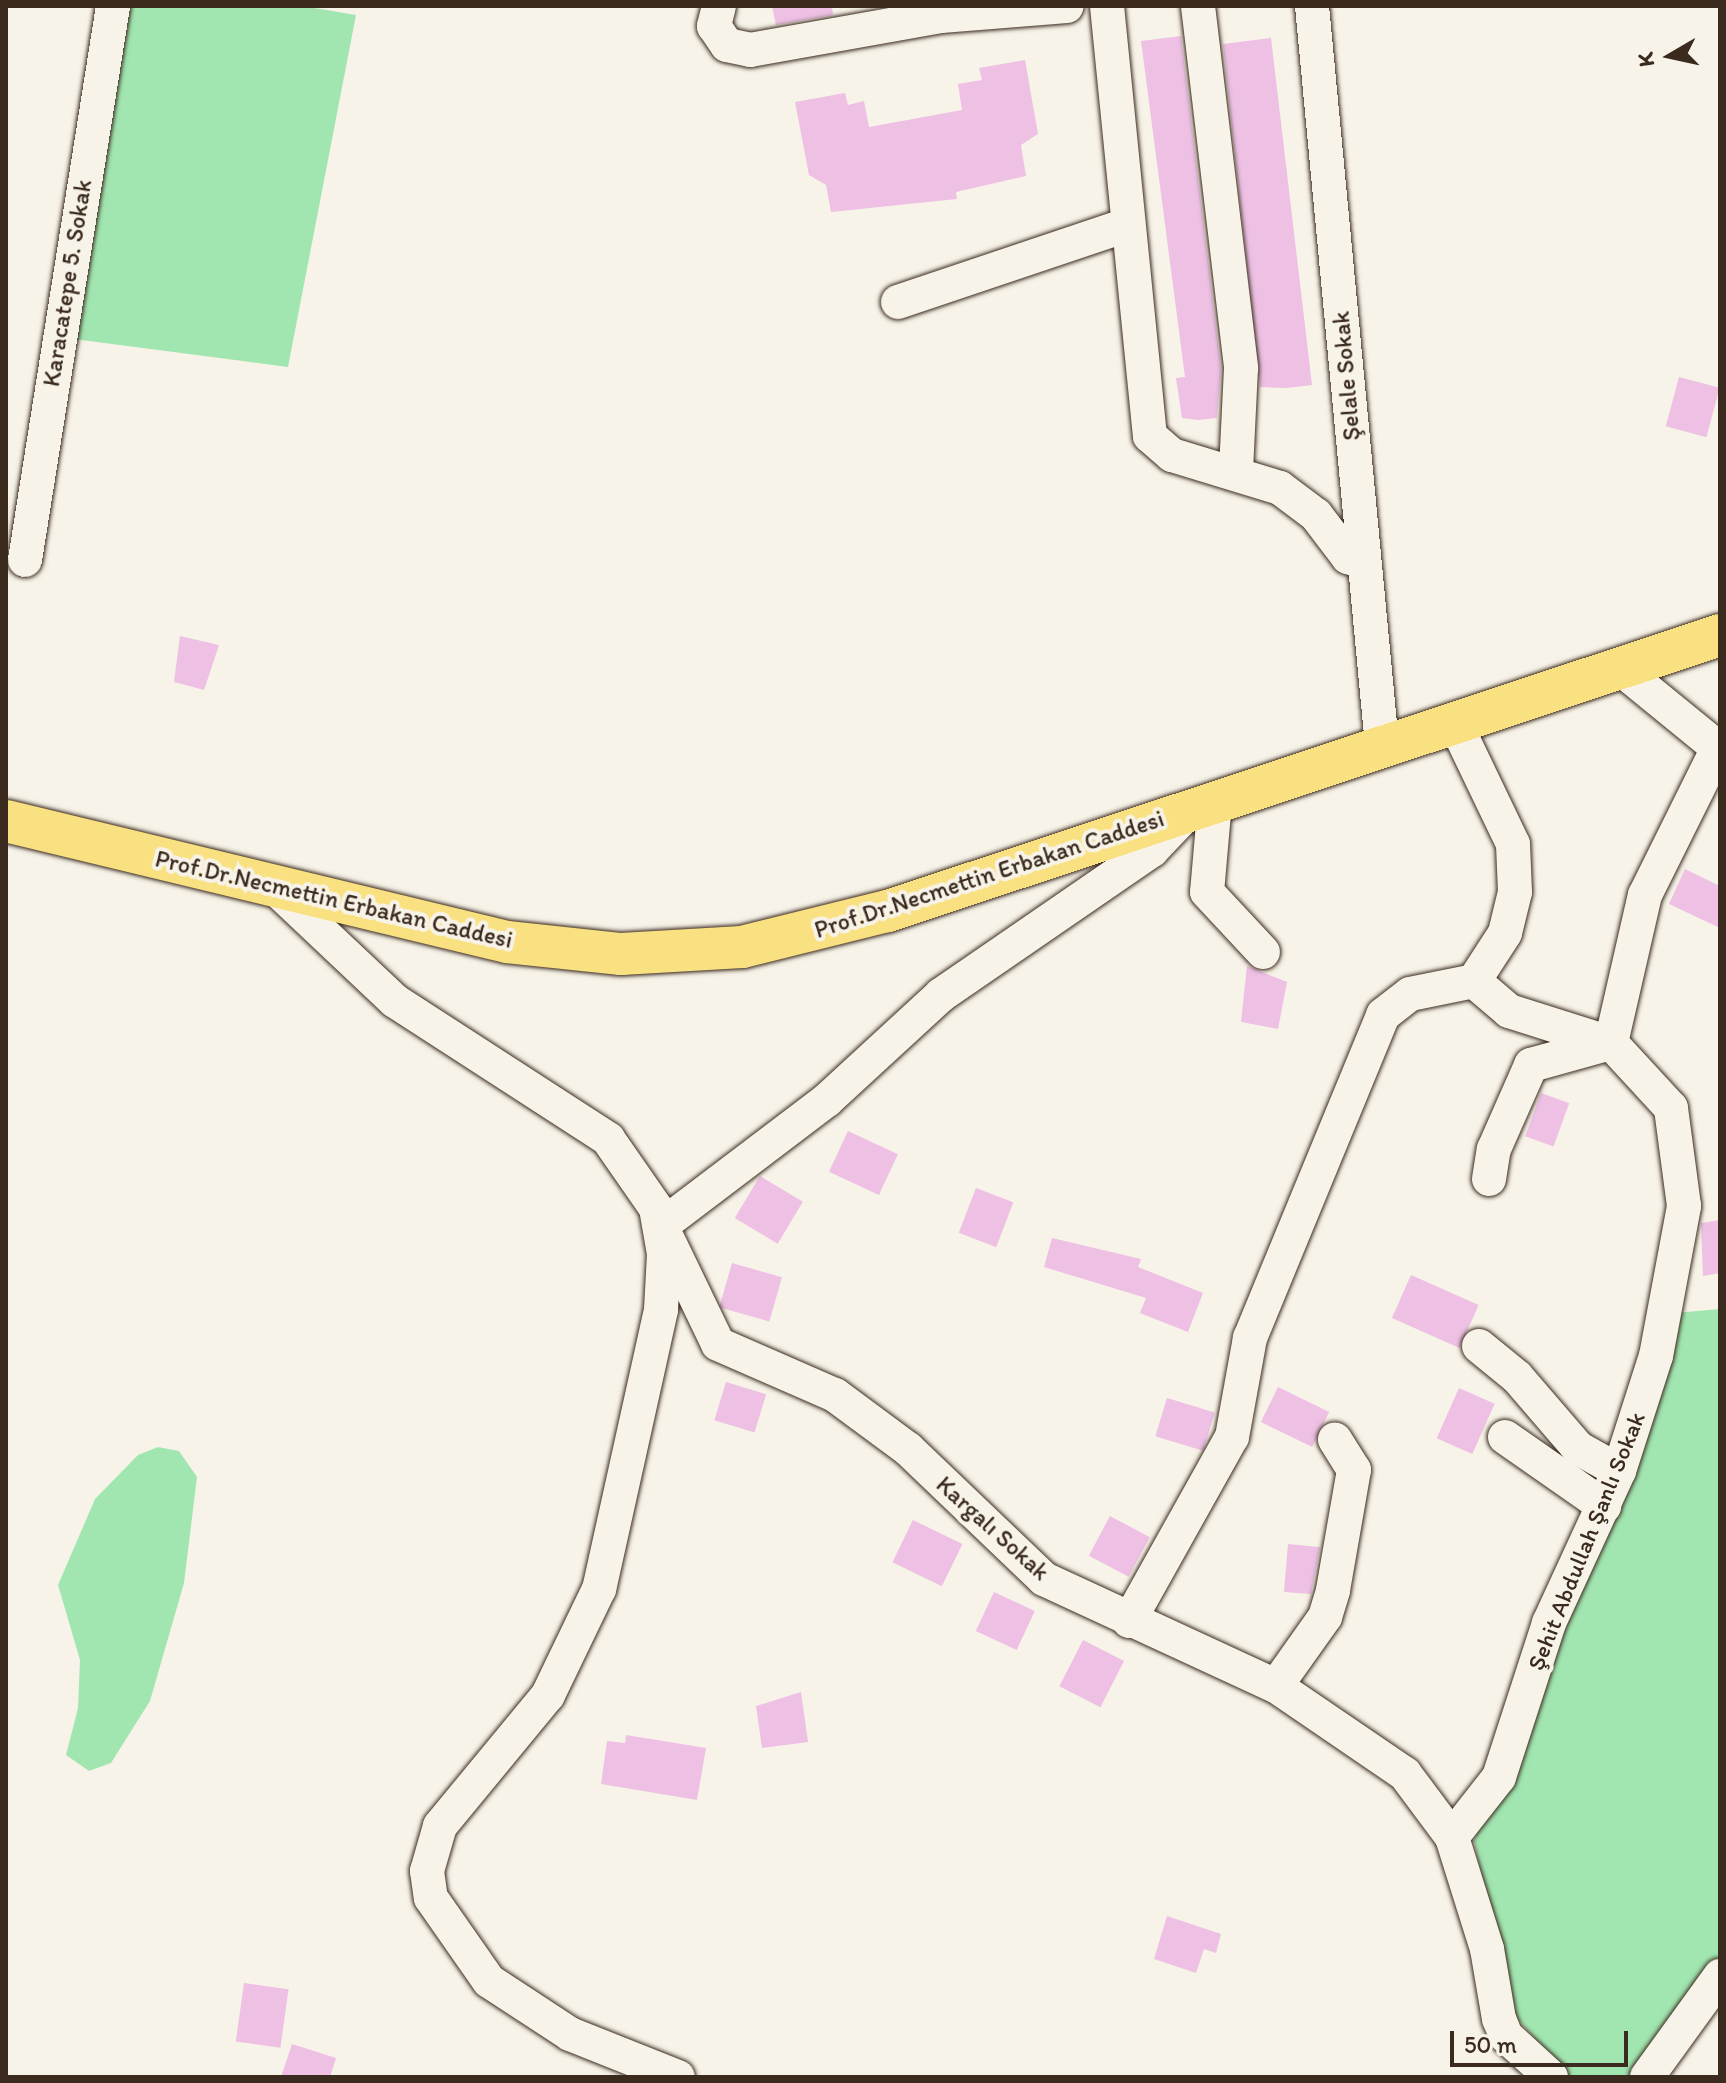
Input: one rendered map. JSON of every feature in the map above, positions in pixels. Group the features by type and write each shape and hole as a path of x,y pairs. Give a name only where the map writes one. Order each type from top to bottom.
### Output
{"main road":[{"name":"Prof.Dr.Necmettin Erbakan Caddesi","path":"6,821 274,887 561,949 742,947 888,911 1720,635"}],"street":[{"name":"Karacatepe 5. Sokak","path":"25,560 113,6"},
{"path":"719,6 714,26 727,45 750,50 941,16 1067,6"},
{"path":"1107,6 1150,436 1172,455 1236,469 1299,500 1348,557 1363,562"},
{"path":"1198,6 1241,368 1236,469"},
{"name":"Şelale Sokak","path":"1312,6 1382,745"},
{"path":"898,302 1127,225"},
{"path":"1611,1043 1645,895 1718,748 1621,669"},
{"path":"1129,1621 1232,1437 1250,1338 1383,1015 1410,994 1474,981 1505,933 1517,863 1454,721"},
{"path":"1202,805 1207,892 1263,952"},
{"path":"678,2077 570,2034 512,1999 465,1955 431,1898 427,1871 440,1826 548,1695 599,1589 661,1310 661,1226 827,1100 941,995 1152,850 1202,805"},
{"name":"Kargalı Sokak","path":"274,887 395,1001 608,1139 643,1181 661,1226 718,1344 835,1395 908,1449 1044,1579 1129,1621 1276,1686 1405,1774 1452,1837"},
{"path":"1474,981 1509,1011 1611,1043"},
{"path":"1489,1179 1531,1065 1611,1043"},
{"name":"Şehit Abdullah Şanlı Sokak","path":"1452,1837 1499,1777 1549,1623 1619,1471 1656,1356 1684,1206 1671,1108 1611,1043"},
{"path":"1479,1346 1525,1385 1578,1448 1619,1471"},
{"path":"1505,1437 1604,1506"},
{"path":"1276,1686 1325,1617 1333,1590 1354,1470 1335,1439"},
{"path":"1452,1837 1487,1949 1499,2019 1506,2036 1551,2077"},
{"path":"1647,2077 1720,1976"}],"green space":[{"path":"127,6 303,6 356,15 288,367 66,338"},
{"path":"1720,1309 1720,1957 1677,2028 1632,2077 1570,2077 1511,2012 1474,1841 1675,1313"},
{"path":"158,1447 179,1451 197,1477 184,1583 150,1701 111,1763 89,1771 66,1755 78,1708 80,1660 58,1585 95,1499 138,1455"}],"building":[{"path":"772,6 832,6 833,15 776,25"},
{"path":"1181,36 1221,369 1217,418 1198,420 1182,418 1176,378 1185,377 1141,41"},
{"path":"1271,38 1312,385 1286,388 1260,387 1223,44"},
{"path":"1025,60 1038,134 1021,145 1026,176 956,192 957,199 831,212 826,185 809,175 795,102 845,93 848,105 864,101 869,127 962,110 958,84 982,80 979,68"},
{"path":"1679,377 1720,388 1706,437 1666,426"},
{"path":"180,636 219,645 204,690 174,682"},
{"path":"1685,869 1720,886 1720,928 1669,904"},
{"path":"1247,966 1287,982 1278,1029 1241,1022"},
{"path":"1541,1093 1569,1103 1553,1146 1525,1136"},
{"path":"848,1131 898,1154 879,1195 829,1172"},
{"path":"760,1176 803,1202 778,1244 735,1218"},
{"path":"976,1188 1013,1202 996,1247 959,1233"},
{"path":"1720,1220 1720,1273 1703,1276 1701,1223"},
{"path":"1052,1238 1141,1259 1138,1267 1203,1293 1188,1332 1140,1313 1146,1298 1044,1267"},
{"path":"732,1263 782,1277 769,1322 719,1307"},
{"path":"1411,1275 1479,1305 1459,1348 1392,1318"},
{"path":"726,1382 766,1394 754,1433 714,1420"},
{"path":"1278,1387 1329,1412 1312,1447 1261,1422"},
{"path":"1459,1388 1495,1404 1472,1454 1437,1438"},
{"path":"1167,1398 1215,1413 1203,1451 1155,1436"},
{"path":"1110,1516 1150,1537 1129,1577 1089,1556"},
{"path":"913,1520 962,1544 942,1586 892,1562"},
{"path":"1288,1544 1320,1547 1311,1594 1284,1592"},
{"path":"994,1592 1035,1611 1017,1650 976,1631"},
{"path":"1083,1640 1124,1661 1100,1707 1059,1686"},
{"path":"801,1692 808,1742 762,1748 756,1706"},
{"path":"626,1735 706,1748 697,1800 601,1784 607,1741 625,1743"},
{"path":"1167,1916 1221,1934 1216,1953 1204,1949 1196,1973 1154,1959"},
{"path":"244,1983 289,1989 280,2048 236,2041"},
{"path":"292,2044 336,2058 330,2077 281,2077"}]}
